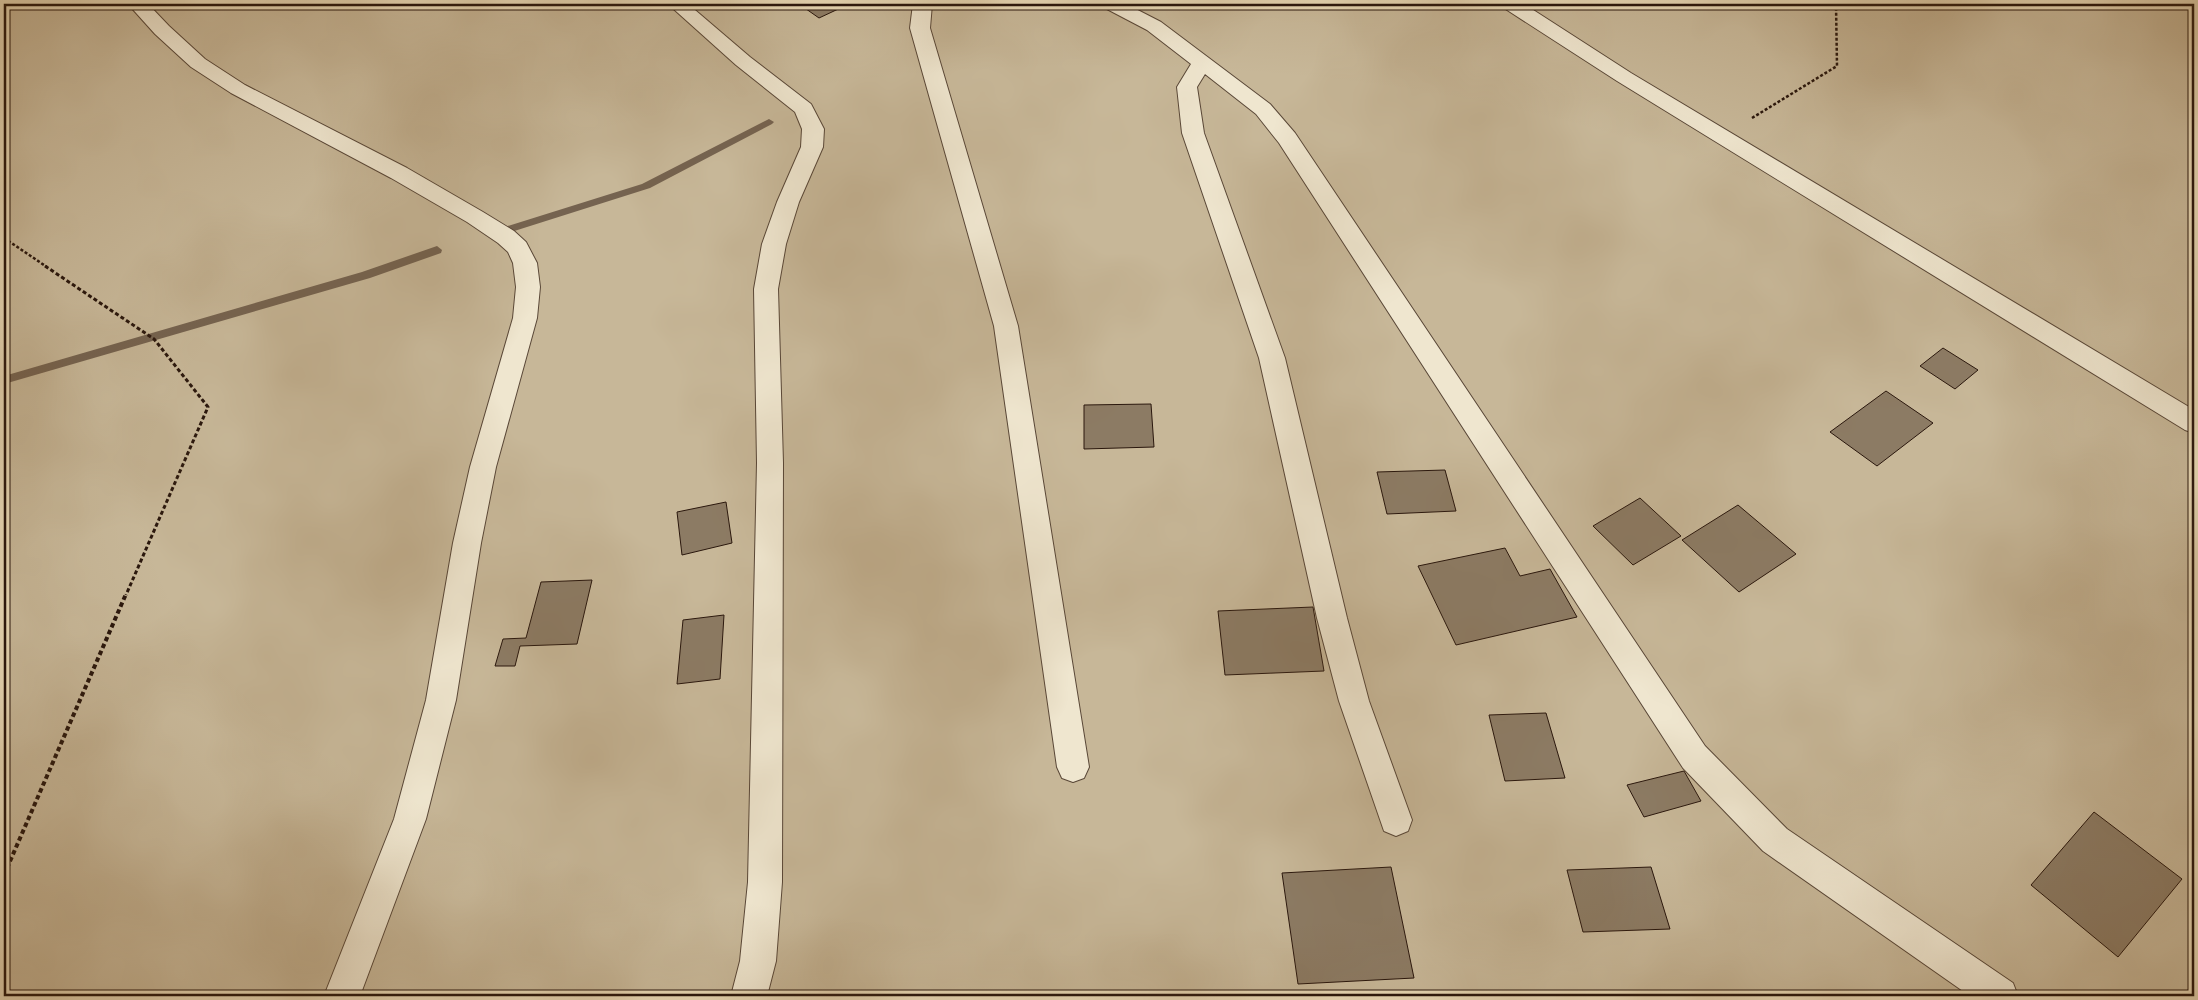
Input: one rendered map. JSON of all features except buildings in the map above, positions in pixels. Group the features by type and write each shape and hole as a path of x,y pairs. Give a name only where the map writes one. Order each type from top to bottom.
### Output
{"street":[{"path":"138,4 162,30 198,63 238,89 399,173 475,217 506,237 518,248 525,263 528,287 525,318 483,467 467,542 441,700 410,819 342,996"},
{"path":"677,4 794,100 807,114 813,129 812,147 788,202 774,244 768,269 766,289 770,463 765,882 758,961 749,996"},
{"path":"922,4 920,28 1006,326 1073,767"},
{"path":"1112,4 1154,26 1263,109 1292,146 1694,757 1774,840 2000,996"},
{"path":"1511,4 1624,77 2194,423"},
{"path":"1202,62 1187,87 1189,117 1193,133 1204,170 1272,358 1332,618 1354,701 1396,820"}],"path":[{"path":"1722,136 1837,66 1836,4"},
{"path":"4,238 151,336 208,406 4,875"}],"shaded area":[{"path":"4,4 2194,4 2194,996 4,996"}],"waterway":[{"path":"502,231 646,186 769,122"},
{"path":"4,380 366,275 437,250"}]}
